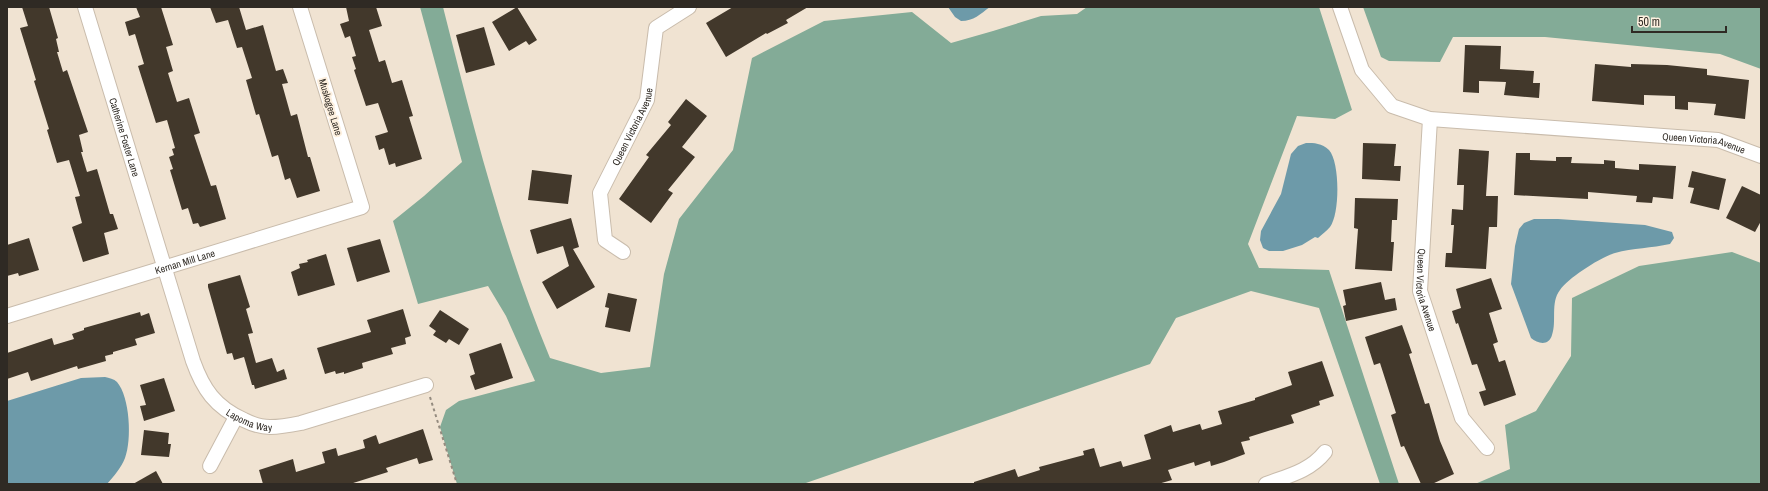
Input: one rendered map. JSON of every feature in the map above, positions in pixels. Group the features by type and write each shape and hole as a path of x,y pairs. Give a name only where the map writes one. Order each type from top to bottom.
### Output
{"street":[{"name":"Catherine Foster Lane","path":"85,7 164,268"},
{"name":"Muskogee Lane","path":"300,7 362,207"},
{"name":"Queen Victoria Avenue","path":"623,252 605,240 600,193 647,100 656,28 689,7"},
{"name":"Queen Victoria Avenue","path":"1340,7 1362,70 1392,106 1430,119 1718,140 1761,156"},
{"name":"Queen Victoria Avenue","path":"1430,119 1420,291 1462,418 1486,448"},
{"name":"Kernan Mill Lane","path":"7,316 362,207"},
{"name":"Lapoma Way","path":"164,268 199,378 218,404 236,417 253,424 270,427 286,426 301,423 426,384"},
{"path":"210,466 236,417"},
{"path":"1266,484 1308,468 1317,462 1325,452"}],"path":[{"path":"426,384 457,484"}],"green space":[{"path":"420,7 443,7 503,229 533,315 550,358 601,373 650,367 664,274 679,219 733,150 752,58 824,21 912,12 951,43 1041,16 1077,14 1087,7 1319,7 1352,110 1335,119 1297,116 1248,244 1259,268 1329,270 1399,484 1380,484 1319,308 1251,291 1176,318 1150,364 803,484 457,484 440,427 446,410 459,401 535,381 506,316 488,286 418,304 393,221 462,162"},
{"path":"1363,7 1761,7 1761,69 1720,54 1545,37 1453,37 1440,62 1389,61 1381,57"},
{"path":"1732,252 1761,263 1761,484 1475,484 1510,469 1505,425 1536,411 1571,356 1572,298 1639,266"}],"water":[{"path":"948,7 990,7 980,15 966,21 961,21 955,17"},
{"path":"1306,143 1315,143 1324,146 1333,156 1337,176 1337,200 1333,220 1330,227 1318,238 1315,237 1302,245 1283,251 1269,251 1263,248 1260,240 1261,231 1281,194 1291,154 1298,146"},
{"path":"1534,219 1558,219 1645,225 1672,232 1674,238 1670,244 1629,250 1609,255 1577,274 1564,285 1557,295 1554,306 1554,324 1551,339 1540,343 1531,338 1511,284 1515,246 1519,229 1524,223"},
{"path":"105,377 116,381 121,389 127,408 129,430 129,441 125,458 115,475 107,484 7,484 7,401 81,378"}],"building":[{"path":"22,7 49,7 58,38 56,39 59,52 57,52 63,72 67,70 88,132 79,135 83,152 81,152 87,172 97,169 110,214 113,214 118,229 104,233 109,254 83,262 72,227 82,223 75,197 80,196 69,160 57,163 47,130 49,129 34,81 36,80 20,28 28,26"},
{"path":"136,7 161,7 173,45 166,47 173,71 168,73 177,102 189,98 200,133 194,135 211,186 216,185 226,219 200,227 198,223 193,224 188,208 182,210 170,170 173,169 169,157 174,155 172,149 175,148 167,120 156,123 138,66 144,64 135,34 129,36 125,22 140,17"},
{"path":"210,7 239,7 246,30 263,25 276,71 283,69 288,83 282,84 291,116 297,114 308,157 310,157 320,191 297,198 290,178 285,180 278,155 272,157 259,114 256,115 246,80 252,78 242,47 237,48 228,20 216,23"},
{"path":"346,7 376,7 382,26 369,30 379,62 385,60 392,83 402,80 413,116 409,117 422,159 396,167 395,163 389,165 384,148 379,150 375,136 388,132 378,103 366,106 354,70 356,69 352,57 356,56 350,36 345,38 340,24 349,21"},
{"path":"517,7 537,40 529,45 526,41 509,51 492,22"},
{"path":"733,7 808,7 786,20 788,23 767,34 766,33 726,57 706,23"},
{"path":"484,27 495,65 466,73 456,35"},
{"path":"1465,45 1501,46 1500,69 1534,71 1533,83 1540,83 1539,98 1504,95 1506,82 1479,81 1479,93 1463,92"},
{"path":"1595,64 1631,67 1631,64 1667,65 1707,69 1707,75 1749,80 1745,119 1714,115 1716,104 1688,102 1688,110 1675,109 1675,96 1644,95 1644,105 1592,101"},
{"path":"686,99 707,116 682,147 695,157 668,190 673,193 651,223 619,199 649,157 646,155 671,125 668,122"},
{"path":"1363,143 1396,144 1394,166 1401,166 1400,181 1362,179"},
{"path":"1459,149 1489,151 1486,196 1498,196 1497,227 1489,227 1486,269 1445,267 1446,253 1452,253 1454,225 1451,225 1452,209 1463,210 1464,185 1457,185"},
{"path":"1516,153 1530,153 1530,160 1556,161 1556,157 1572,157 1571,163 1604,164 1604,160 1615,161 1615,168 1639,170 1639,164 1676,166 1673,199 1653,197 1652,203 1636,202 1637,196 1588,192 1588,199 1514,195"},
{"path":"532,170 572,175 568,204 528,200"},
{"path":"1692,171 1726,179 1719,210 1690,203 1694,188 1688,187"},
{"path":"1742,186 1761,195 1761,221 1755,232 1726,218"},
{"path":"1355,198 1398,199 1397,220 1392,220 1391,242 1394,242 1392,271 1355,269 1358,229 1354,228"},
{"path":"571,218 579,247 573,249 595,287 557,309 542,282 569,266 563,246 537,254 530,230"},
{"path":"29,238 39,270 19,276 18,273 7,276 7,245"},
{"path":"380,239 390,272 357,282 347,248"},
{"path":"326,254 335,285 298,296 291,272 300,268 299,264 308,262 307,260"},
{"path":"240,275 250,307 246,309 253,333 248,334 256,363 272,358 277,372 284,369 287,379 255,389 254,385 252,385 244,357 234,360 232,353 227,354 208,287 208,284"},
{"path":"1491,278 1502,309 1489,313 1498,342 1493,344 1499,362 1505,360 1516,395 1484,406 1479,392 1486,390 1477,364 1472,365 1458,323 1456,324 1452,311 1461,308 1456,289"},
{"path":"1381,282 1385,300 1395,298 1397,310 1346,321 1343,306 1346,305 1343,290"},
{"path":"608,293 637,299 630,332 605,327 609,308 605,307"},
{"path":"403,309 411,336 405,338 406,344 391,348 393,354 362,363 363,368 344,374 344,372 336,374 335,371 325,374 317,348 371,332 367,320"},
{"path":"440,310 469,329 459,345 449,339 446,343 433,335 436,331 429,326"},
{"path":"140,312 141,316 149,313 155,333 135,339 137,345 105,356 106,361 78,369 77,366 31,381 28,372 7,379 7,353 52,338 54,345 74,339 72,334 84,330 84,328"},
{"path":"1402,325 1412,353 1409,354 1425,404 1429,403 1440,441 1454,474 1432,484 1421,484 1404,446 1401,447 1391,415 1396,413 1380,363 1374,365 1365,337"},
{"path":"501,343 513,378 475,390 470,376 475,374 469,354"},
{"path":"1322,361 1334,396 1319,401 1320,405 1291,415 1294,423 1249,437 1250,440 1241,442 1245,454 1224,462 1211,466 1210,461 1195,466 1194,462 1168,470 1172,480 1158,484 974,484 974,482 1015,469 1018,477 1040,470 1039,467 1084,455 1083,451 1094,448 1100,467 1121,461 1123,467 1151,459 1144,435 1171,425 1173,432 1200,424 1202,430 1222,424 1218,411 1255,400 1255,398 1292,385 1288,372"},
{"path":"164,378 175,411 144,421 140,406 146,405 140,385"},
{"path":"423,429 433,460 419,464 417,458 386,468 388,472 350,484 263,484 259,470 293,459 296,472 325,463 322,452 336,448 338,456 365,448 363,440 376,435 379,444"},
{"path":"144,430 169,433 168,444 171,444 169,457 141,455"},
{"path":"156,471 163,484 133,484"}]}
